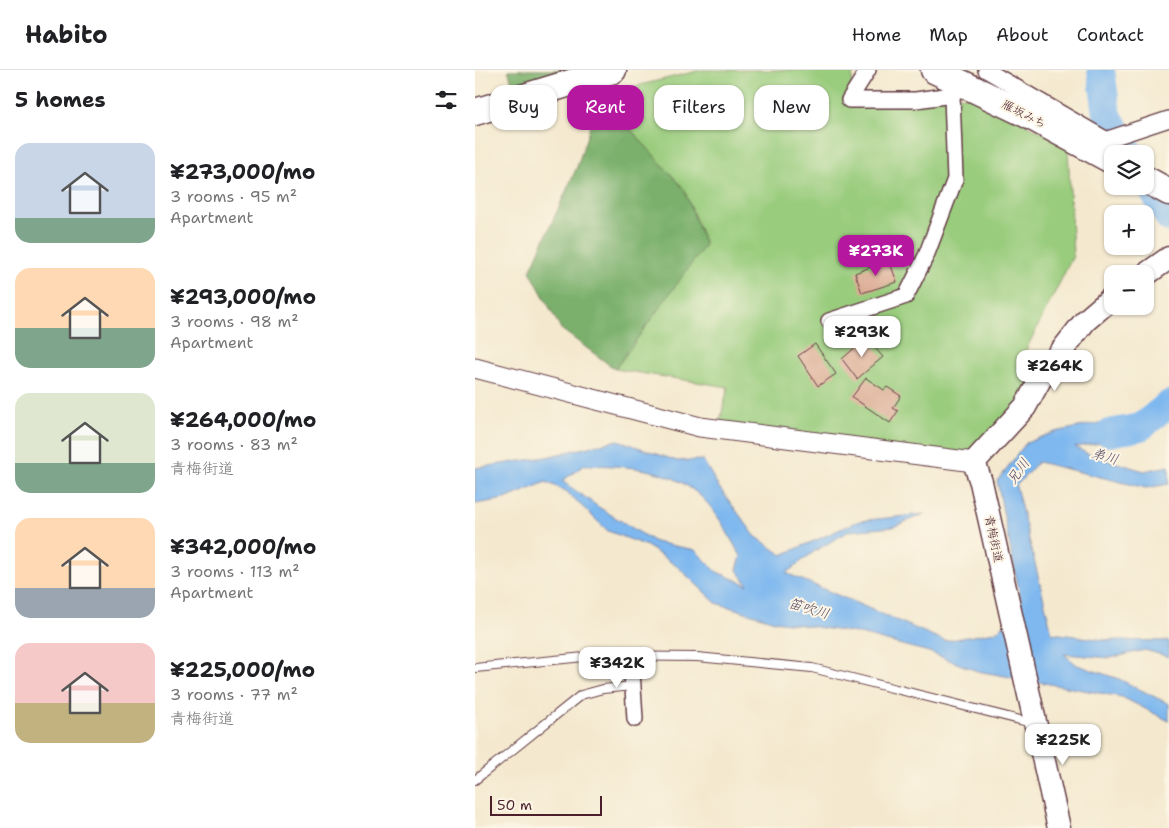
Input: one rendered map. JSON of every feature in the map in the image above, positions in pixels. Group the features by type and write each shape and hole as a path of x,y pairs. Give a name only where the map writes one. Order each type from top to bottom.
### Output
{"highway":[{"path":"475,112 613,70"},
{"name":"雁坂みち","path":"934,70 968,83 1103,151"},
{"path":"1154,184 1169,192"}],"main road":[{"path":"978,472 1025,407 1042,376 1085,321 1104,305"},
{"name":"青梅街道","path":"978,472 1059,828"}],"street":[{"path":"829,321 906,296 926,256 955,179 968,83 916,100 849,100 868,70"},
{"path":"1103,151 1149,126 1169,119"},
{"path":"475,368 700,427 978,472"},
{"path":"631,656 635,719"}],"lane":[{"path":"475,668 594,656 697,657 812,668 1033,718"},
{"path":"475,780 581,695 603,689 632,686"}],"green space":[{"path":"508,70 574,70 524,85 513,85"},
{"path":"701,70 841,70 853,73 849,100 972,96 1068,146 1073,256 1024,354 1042,376 974,462 718,429 728,387 615,369 705,244 684,189 631,130 644,130 644,85 640,85"},
{"path":"589,130 631,130 684,189 705,245 615,369 561,329 530,271 577,167"}],"water":[{"name":"笛吹川","path":"1138,415 1148,430 1138,437 1075,447 1090,455 1144,471 1169,466 1169,484 1146,488 1038,462 1016,486 1052,633 1104,640 1169,641 1169,657 1145,650 1110,658 1064,654 1077,665 1119,679 1169,704 1169,721 1122,697 977,671 929,652 856,633 775,621 716,603 678,567 647,546 608,531 566,491 546,482 505,499 475,504 475,468 546,457 618,440 677,461 703,460 718,486 755,536 782,555 859,521 924,514 893,527 849,531 815,551 786,573 945,641 995,632 1023,611 997,481 1026,443 1055,432","holes":["584,465 618,466 651,471 681,482 695,492 717,516 741,556 737,570 748,585 717,572 695,550 655,542 600,508 562,481"]}],"building":[{"path":"889,260 897,282 862,293 855,273"},
{"path":"866,338 883,357 857,379 842,359"},
{"path":"815,344 836,374 818,386 798,356"},
{"path":"866,378 884,390 887,387 901,396 893,408 898,411 890,423 852,397"}],"waterway":[{"name":"兄川","path":"1101,70 1107,114 1125,145"},
{"name":"兄川","path":"1154,193 1169,218"},
{"name":"兄川","path":"1109,433 1141,427 1169,404"}],"water label":[{"name":"弟川","path":"1105,456"}]}
